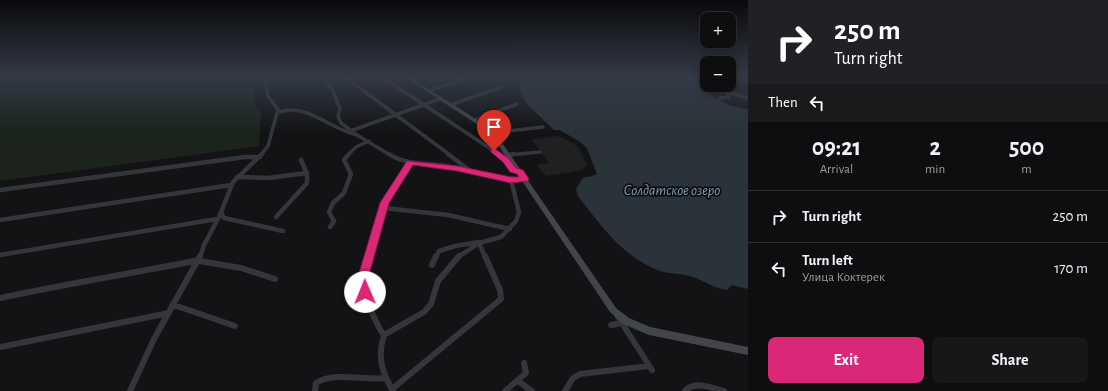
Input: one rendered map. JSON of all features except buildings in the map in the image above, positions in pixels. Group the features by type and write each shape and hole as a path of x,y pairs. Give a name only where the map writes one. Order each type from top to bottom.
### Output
{"main road":[{"path":"434,95 492,133 525,179 594,284 619,319 649,331 748,351"}],"street":[{"path":"267,95 279,111"},
{"path":"335,95 339,105 340,121 350,131 369,141 391,156 410,162 471,171 511,180 525,179"},
{"path":"370,95 471,171"},
{"path":"410,95 494,151 506,160 513,170 520,172"},
{"path":"450,105 478,95"},
{"path":"720,98 729,97 728,95"},
{"path":"350,131 440,99"},
{"path":"474,120 517,104"},
{"path":"279,111 289,109 299,110 341,130 357,135"},
{"path":"130,391 154,339 200,260 204,245 221,212 231,185 237,177 260,157 268,146 270,132 274,126 277,113 279,111"},
{"path":"492,133 543,127"},
{"path":"330,227 334,221 329,212 335,200 343,195 351,174 345,159 356,147 369,141"},
{"path":"508,155 540,152"},
{"path":"0,190 245,157 260,157"},
{"path":"276,217 291,200 305,188 309,179 301,160"},
{"path":"384,335 379,330 371,311 362,280 387,198 410,162"},
{"path":"237,177 268,178 307,173"},
{"path":"432,265 436,253 439,251 455,246 501,237 510,229 518,217 519,212 511,180"},
{"path":"0,220 231,185"},
{"path":"384,208 448,214 510,229"},
{"path":"221,212 224,218 283,231"},
{"path":"0,255 217,219"},
{"path":"481,242 500,290 501,299 392,390 379,358 380,347 384,335 424,312 431,304 438,281 450,264 460,255 481,242"},
{"path":"0,298 60,285 135,273 200,260 241,268 275,279"},
{"path":"174,305 235,326"},
{"path":"0,347 169,313"},
{"path":"565,391 573,378 580,374 651,368 619,319 611,325"},
{"path":"505,391 518,381 526,372 524,363"},
{"path":"315,391 316,382 323,378 371,380 386,378"},
{"path":"518,381 532,391"},
{"path":"685,391 690,386 706,387 724,391"}],"shaded area":[{"path":"0,95 255,95 256,108 261,113 259,146 0,181"},
{"path":"557,136 564,138 578,147 587,165 582,170 546,176 537,165 549,163 532,140"}],"water":[{"name":"Солдатское озеро","path":"522,95 711,95 731,106 748,109 748,289 732,285 727,290 722,289 689,276 660,271 635,258 624,249 604,229 578,196 576,189 582,180 585,177 597,174 587,148 579,141 559,130 554,130 527,104"}],"route":[{"path":"365,292 362,280 385,203 410,162 444,166 511,180 525,179 520,172 513,170 506,160 494,151"}]}
